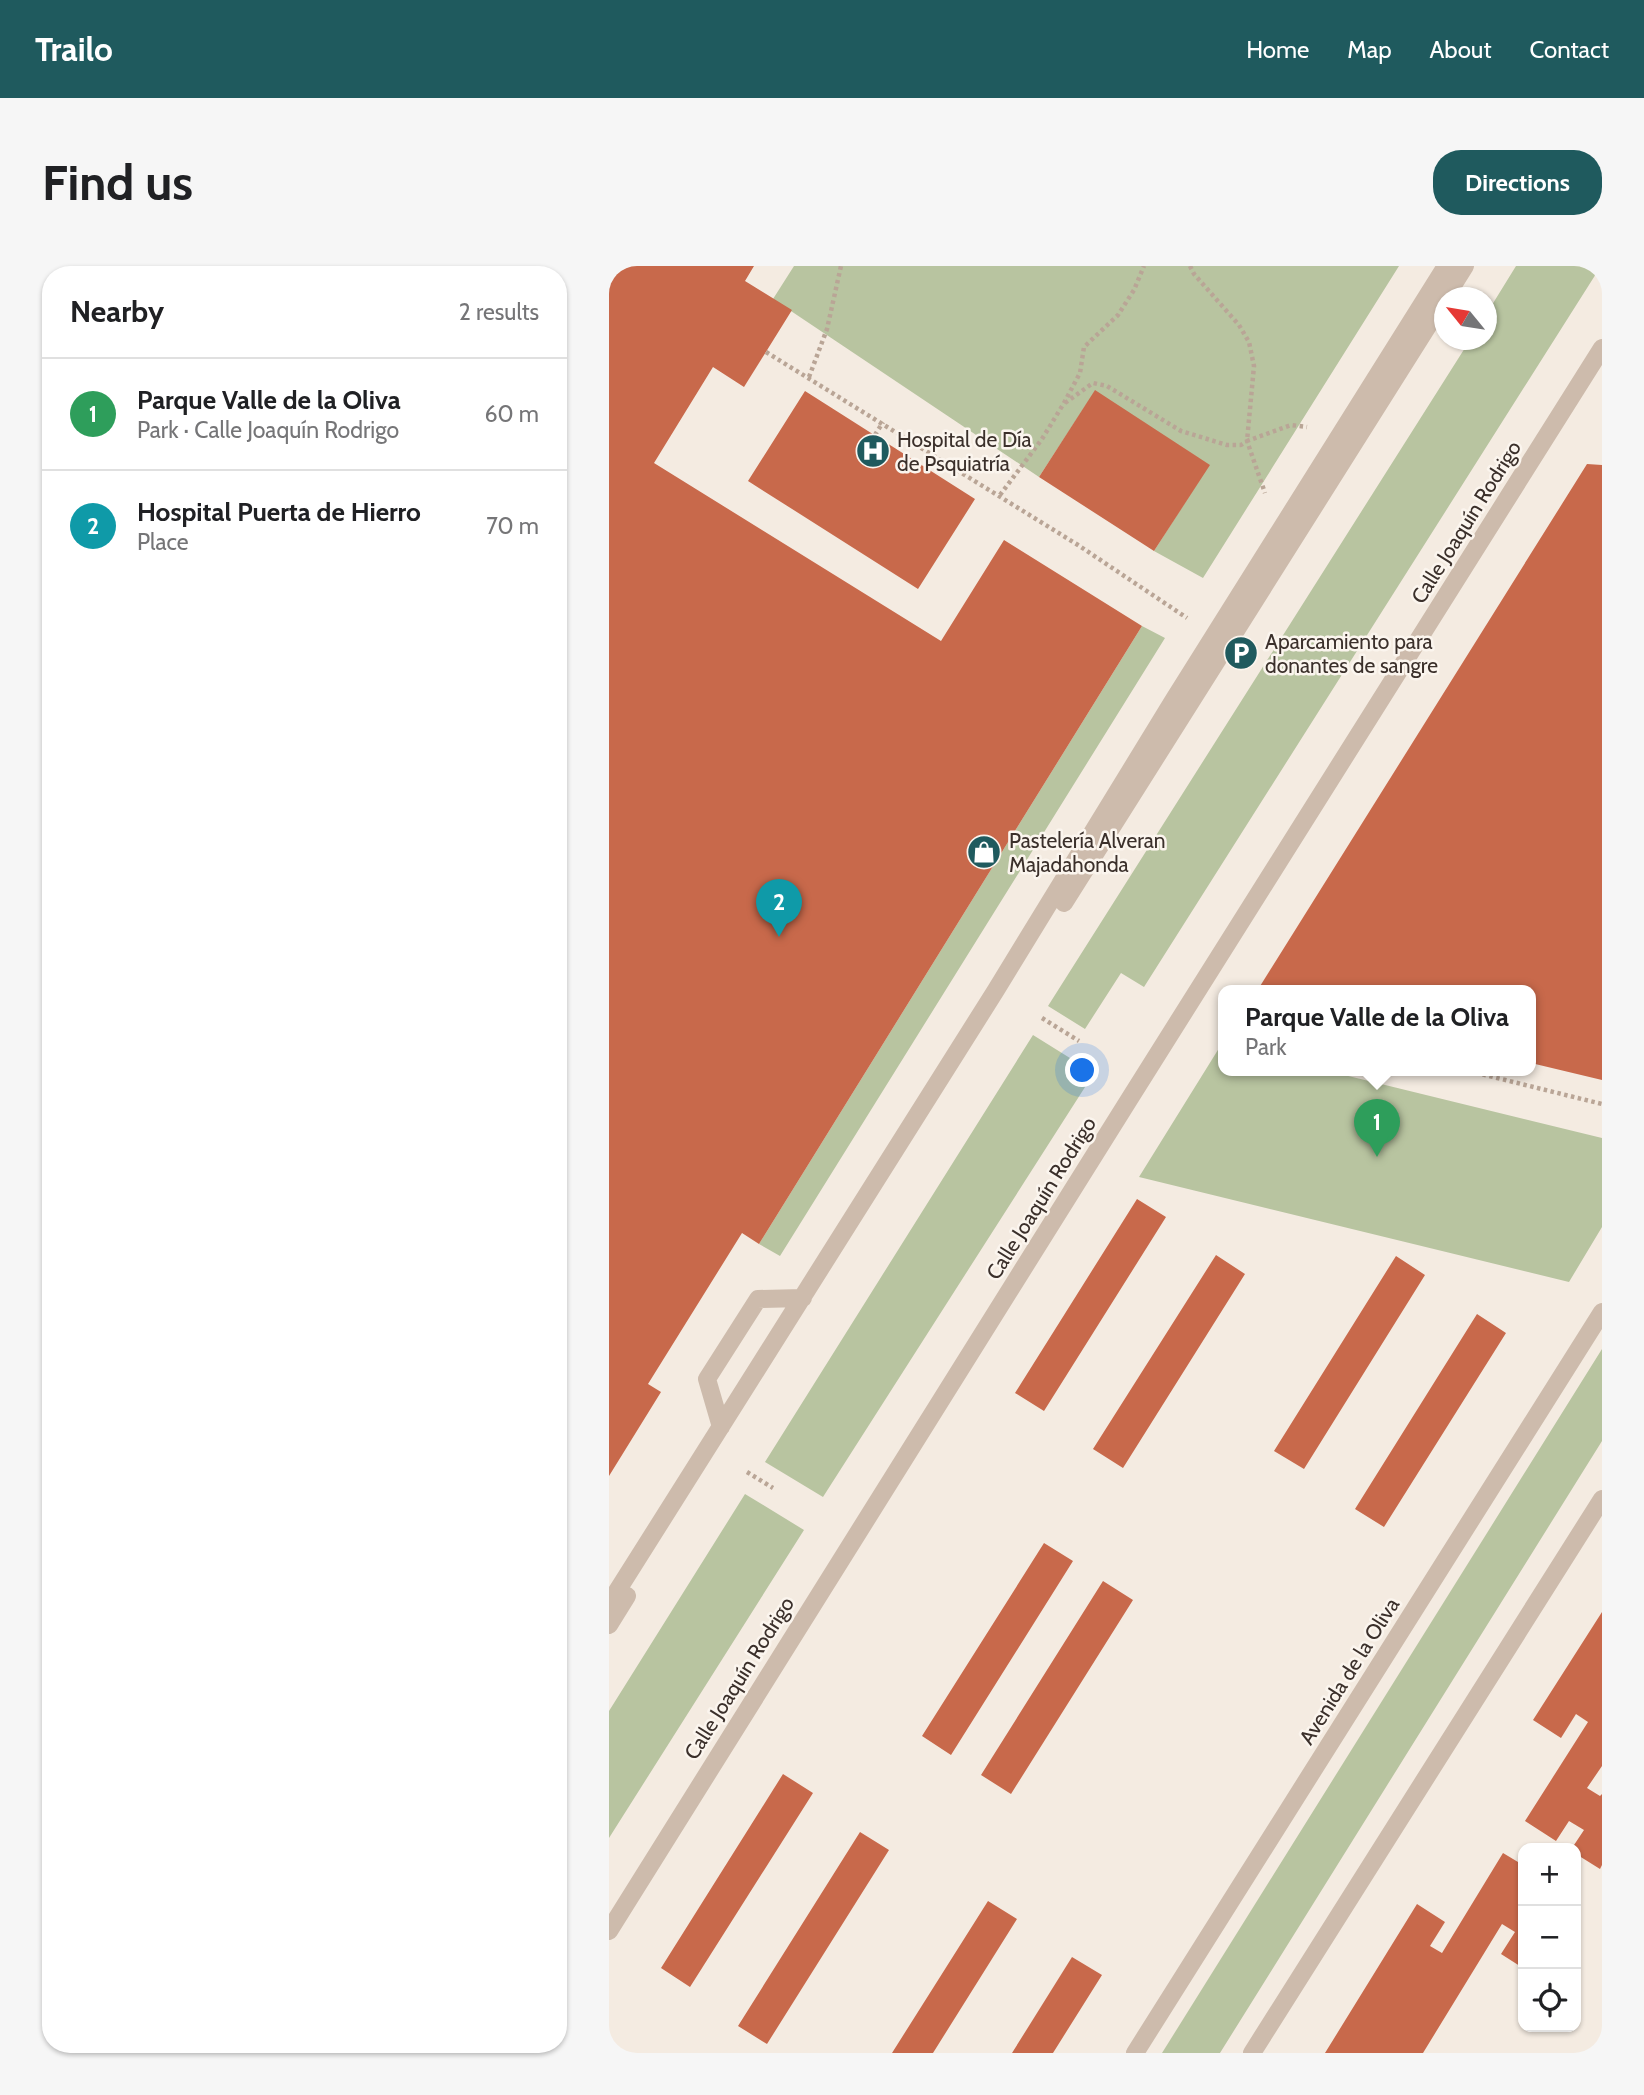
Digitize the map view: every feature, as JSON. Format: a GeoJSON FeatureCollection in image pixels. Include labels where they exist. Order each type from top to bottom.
{"type":"FeatureCollection","features":[{"type":"Feature","properties":{"kind":"street"},"geometry":{"type":"LineString","coordinates":[[609,1604],[803,1298],[1446,266]]}},
{"type":"Feature","properties":{"kind":"street"},"geometry":{"type":"LineString","coordinates":[[1452,287],[1465,266]]}},
{"type":"Feature","properties":{"kind":"street"},"geometry":{"type":"LineString","coordinates":[[609,1625],[1434,315]]}},
{"type":"Feature","properties":{"kind":"street","name":"Calle Joaquín Rodrigo"},"geometry":{"type":"LineString","coordinates":[[609,1931],[853,1537],[1602,348]]}},
{"type":"Feature","properties":{"kind":"street"},"geometry":{"type":"LineString","coordinates":[[721,1427],[707,1380],[758,1299],[803,1298]]}},
{"type":"Feature","properties":{"kind":"street","name":"Avenida de la Oliva"},"geometry":{"type":"LineString","coordinates":[[1135,2053],[1602,1312]]}},
{"type":"Feature","properties":{"kind":"street"},"geometry":{"type":"LineString","coordinates":[[1252,2053],[1602,1499]]}},
{"type":"Feature","properties":{"kind":"path"},"geometry":{"type":"LineString","coordinates":[[809,377],[827,329],[841,266]]}},
{"type":"Feature","properties":{"kind":"path"},"geometry":{"type":"LineString","coordinates":[[1000,495],[1042,439],[1064,403],[1080,373],[1084,346],[1118,315],[1145,266]]}},
{"type":"Feature","properties":{"kind":"path"},"geometry":{"type":"LineString","coordinates":[[1190,266],[1194,274],[1239,324],[1249,342],[1254,366],[1247,441],[1265,493]]}},
{"type":"Feature","properties":{"kind":"path"},"geometry":{"type":"LineString","coordinates":[[766,352],[1000,495],[1187,618]]}},
{"type":"Feature","properties":{"kind":"path"},"geometry":{"type":"LineString","coordinates":[[1064,403],[1093,383],[1107,386],[1181,431],[1227,445],[1241,445],[1291,425],[1307,428]]}},
{"type":"Feature","properties":{"kind":"path"},"geometry":{"type":"LineString","coordinates":[[875,435],[883,422]]}},
{"type":"Feature","properties":{"kind":"path"},"geometry":{"type":"LineString","coordinates":[[1042,1018],[1079,1041]]}},
{"type":"Feature","properties":{"kind":"path"},"geometry":{"type":"LineString","coordinates":[[1489,1076],[1602,1104]]}},
{"type":"Feature","properties":{"kind":"path"},"geometry":{"type":"LineString","coordinates":[[747,1472],[773,1488]]}},
{"type":"Feature","properties":{"kind":"green space"},"geometry":{"type":"Polygon","coordinates":[[[794,266],[1399,266],[1203,578],[1154,551],[1209,465],[1095,391],[1039,477],[773,299],[794,266]]]}},
{"type":"Feature","properties":{"kind":"green space"},"geometry":{"type":"Polygon","coordinates":[[[1516,266],[1601,266],[1144,987],[1121,973],[1085,1029],[1048,1006],[1464,350],[1497,350],[1497,297],[1516,266]]]}},
{"type":"Feature","properties":{"kind":"green space"},"geometry":{"type":"Polygon","coordinates":[[[1142,626],[1165,638],[780,1256],[759,1244],[1142,626]]]}},
{"type":"Feature","properties":{"kind":"green space"},"geometry":{"type":"Polygon","coordinates":[[[1033,1035],[1094,1073],[823,1497],[765,1462],[1033,1035]]]}},
{"type":"Feature","properties":{"kind":"green space"},"geometry":{"type":"Polygon","coordinates":[[[1218,1050],[1218,1076],[1348,1076],[1602,1138],[1602,1227],[1569,1282],[1139,1177],[1218,1050]]]}},
{"type":"Feature","properties":{"kind":"green space"},"geometry":{"type":"Polygon","coordinates":[[[1602,1349],[1602,1441],[1220,2053],[1162,2053],[1602,1349]]]}},
{"type":"Feature","properties":{"kind":"green space"},"geometry":{"type":"Polygon","coordinates":[[[745,1494],[804,1530],[609,1838],[609,1711],[745,1494]]]}},
{"type":"Feature","properties":{"kind":"building"},"geometry":{"type":"Polygon","coordinates":[[[609,266],[754,266],[745,281],[792,310],[744,387],[713,367],[654,463],[941,641],[1004,540],[1142,626],[759,1244],[742,1233],[648,1384],[661,1392],[609,1476],[609,266]]]}},
{"type":"Feature","properties":{"kind":"building"},"geometry":{"type":"Polygon","coordinates":[[[1095,390],[1210,465],[1154,551],[1039,477],[1095,390]]]}},
{"type":"Feature","properties":{"kind":"building"},"geometry":{"type":"Polygon","coordinates":[[[805,391],[975,499],[918,589],[748,481],[805,391]]]}},
{"type":"Feature","properties":{"kind":"building"},"geometry":{"type":"Polygon","coordinates":[[[1587,464],[1602,465],[1602,1080],[1536,1064],[1536,985],[1261,985],[1587,464]]]}},
{"type":"Feature","properties":{"kind":"building"},"geometry":{"type":"Polygon","coordinates":[[[1137,1199],[1166,1217],[1044,1411],[1015,1393],[1137,1199]]]}},
{"type":"Feature","properties":{"kind":"building"},"geometry":{"type":"Polygon","coordinates":[[[1216,1255],[1245,1274],[1123,1468],[1093,1449],[1216,1255]]]}},
{"type":"Feature","properties":{"kind":"building"},"geometry":{"type":"Polygon","coordinates":[[[1396,1256],[1425,1275],[1304,1469],[1274,1451],[1396,1256]]]}},
{"type":"Feature","properties":{"kind":"building"},"geometry":{"type":"Polygon","coordinates":[[[1477,1314],[1506,1333],[1384,1527],[1355,1509],[1477,1314]]]}},
{"type":"Feature","properties":{"kind":"building"},"geometry":{"type":"Polygon","coordinates":[[[1044,1543],[1073,1561],[951,1755],[922,1736],[1044,1543]]]}},
{"type":"Feature","properties":{"kind":"building"},"geometry":{"type":"Polygon","coordinates":[[[1103,1581],[1133,1600],[1011,1794],[981,1775],[1103,1581]]]}},
{"type":"Feature","properties":{"kind":"building"},"geometry":{"type":"Polygon","coordinates":[[[1602,1612],[1602,1766],[1587,1788],[1600,1796],[1602,1794],[1600,1869],[1581,1857],[1581,1843],[1575,1843],[1584,1830],[1569,1821],[1556,1841],[1525,1821],[1588,1722],[1576,1714],[1561,1738],[1533,1720],[1602,1612]]]}},
{"type":"Feature","properties":{"kind":"building"},"geometry":{"type":"Polygon","coordinates":[[[783,1774],[813,1793],[690,1987],[661,1968],[783,1774]]]}},
{"type":"Feature","properties":{"kind":"building"},"geometry":{"type":"Polygon","coordinates":[[[860,1832],[889,1850],[767,2044],[738,2026],[860,1832]]]}},
{"type":"Feature","properties":{"kind":"building"},"geometry":{"type":"Polygon","coordinates":[[[1503,1853],[1518,1862],[1518,1965],[1501,1954],[1515,1932],[1502,1924],[1423,2053],[1325,2053],[1417,1904],[1445,1922],[1430,1946],[1442,1953],[1503,1853]]]}},
{"type":"Feature","properties":{"kind":"building"},"geometry":{"type":"Polygon","coordinates":[[[988,1901],[1017,1919],[933,2053],[892,2053],[988,1901]]]}},
{"type":"Feature","properties":{"kind":"building"},"geometry":{"type":"Polygon","coordinates":[[[1072,1957],[1102,1975],[1053,2053],[1012,2053],[1072,1957]]]}},
{"type":"Feature","properties":{"kind":"place","name":"Hospital de Día de Psquiatría"},"geometry":{"type":"Point","coordinates":[873,451]}},
{"type":"Feature","properties":{"kind":"place","name":"Aparcamiento para donantes de sangre"},"geometry":{"type":"Point","coordinates":[1241,653]}},
{"type":"Feature","properties":{"kind":"place","name":"Pastelería Alveran Majadahonda"},"geometry":{"type":"Point","coordinates":[984,852]}},
{"type":"Feature","properties":{"kind":"place","name":"Hospital Puerta de Hierro"},"geometry":{"type":"Point","coordinates":[779,937]}},
{"type":"Feature","properties":{"kind":"place","name":"Parque Valle de la Oliva"},"geometry":{"type":"Point","coordinates":[1377,1157]}}]}
